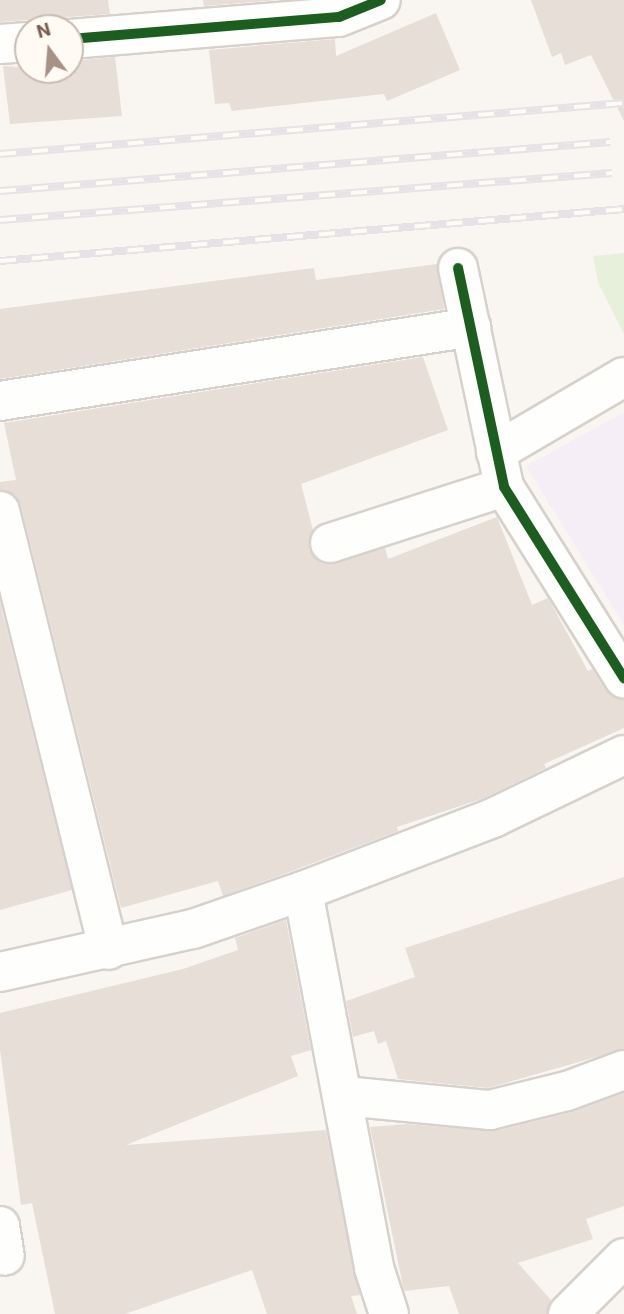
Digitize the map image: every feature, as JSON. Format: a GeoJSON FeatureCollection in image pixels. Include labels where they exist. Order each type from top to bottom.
{"type":"FeatureCollection","features":[{"type":"Feature","properties":{"kind":"street"},"geometry":{"type":"LineString","coordinates":[[84,36],[333,9],[381,0]]}},
{"type":"Feature","properties":{"kind":"street"},"geometry":{"type":"LineString","coordinates":[[458,268],[500,469],[624,678]]}},
{"type":"Feature","properties":{"kind":"street"},"geometry":{"type":"LineString","coordinates":[[0,401],[471,327]]}},
{"type":"Feature","properties":{"kind":"street"},"geometry":{"type":"LineString","coordinates":[[330,543],[500,469],[624,377]]}},
{"type":"Feature","properties":{"kind":"street"},"geometry":{"type":"LineString","coordinates":[[0,511],[109,950]]}},
{"type":"Feature","properties":{"kind":"street"},"geometry":{"type":"LineString","coordinates":[[0,972],[109,950],[193,929],[303,891],[493,818],[624,755]]}},
{"type":"Feature","properties":{"kind":"street"},"geometry":{"type":"LineString","coordinates":[[303,891],[344,1096],[374,1268],[389,1314]]}},
{"type":"Feature","properties":{"kind":"street"},"geometry":{"type":"LineString","coordinates":[[344,1096],[490,1110],[567,1091],[624,1070]]}},
{"type":"Feature","properties":{"kind":"street"},"geometry":{"type":"LineString","coordinates":[[568,1314],[624,1258]]}},
{"type":"Feature","properties":{"kind":"shaded area"},"geometry":{"type":"Polygon","coordinates":[[[624,412],[624,625],[526,466],[624,412]]]}},
{"type":"Feature","properties":{"kind":"green space"},"geometry":{"type":"Polygon","coordinates":[[[624,253],[624,334],[598,282],[593,256],[624,253]]]}},
{"type":"Feature","properties":{"kind":"building"},"geometry":{"type":"Polygon","coordinates":[[[0,0],[108,0],[110,14],[14,14],[14,21],[0,22],[0,0]]]}},
{"type":"Feature","properties":{"kind":"building"},"geometry":{"type":"Polygon","coordinates":[[[203,0],[278,0],[204,6],[203,0]]]}},
{"type":"Feature","properties":{"kind":"building"},"geometry":{"type":"Polygon","coordinates":[[[531,0],[624,0],[624,121],[591,55],[565,65],[561,53],[552,57],[531,0]]]}},
{"type":"Feature","properties":{"kind":"building"},"geometry":{"type":"Polygon","coordinates":[[[436,13],[460,70],[387,101],[384,94],[232,111],[229,103],[215,104],[209,50],[335,39],[336,56],[436,13]]]}},
{"type":"Feature","properties":{"kind":"building"},"geometry":{"type":"Polygon","coordinates":[[[115,57],[122,116],[10,124],[3,66],[14,67],[14,84],[84,84],[84,60],[115,57]]]}},
{"type":"Feature","properties":{"kind":"building"},"geometry":{"type":"Polygon","coordinates":[[[437,264],[444,309],[0,379],[0,309],[314,268],[316,280],[437,264]]]}},
{"type":"Feature","properties":{"kind":"building"},"geometry":{"type":"Polygon","coordinates":[[[423,357],[448,430],[301,484],[313,530],[309,550],[322,564],[385,548],[388,559],[497,517],[532,605],[548,598],[588,671],[592,669],[606,690],[624,700],[624,728],[544,764],[546,768],[484,798],[397,827],[398,831],[223,896],[218,881],[121,908],[21,506],[15,495],[0,490],[0,482],[16,480],[4,423],[423,357]]]}},
{"type":"Feature","properties":{"kind":"building"},"geometry":{"type":"Polygon","coordinates":[[[0,602],[72,890],[0,910],[0,602]]]}},
{"type":"Feature","properties":{"kind":"building"},"geometry":{"type":"Polygon","coordinates":[[[624,877],[624,1049],[488,1088],[398,1079],[386,1041],[378,1044],[374,1031],[353,1037],[346,1001],[415,977],[405,948],[624,877]]]}},
{"type":"Feature","properties":{"kind":"building"},"geometry":{"type":"Polygon","coordinates":[[[286,920],[311,1050],[291,1056],[298,1076],[126,1145],[326,1130],[360,1295],[351,1296],[357,1314],[267,1314],[252,1270],[125,1314],[55,1314],[32,1203],[21,1205],[0,1050],[0,1013],[183,969],[238,950],[235,938],[286,920]]]}},
{"type":"Feature","properties":{"kind":"building"},"geometry":{"type":"Polygon","coordinates":[[[624,1093],[624,1206],[586,1219],[593,1239],[518,1263],[551,1300],[547,1314],[459,1314],[449,1286],[404,1291],[370,1127],[407,1124],[495,1131],[572,1112],[624,1093]]]}},
{"type":"Feature","properties":{"kind":"railway"},"geometry":{"type":"LineString","coordinates":[[0,154],[624,103]]}},
{"type":"Feature","properties":{"kind":"railway"},"geometry":{"type":"LineString","coordinates":[[0,191],[610,142]]}},
{"type":"Feature","properties":{"kind":"railway"},"geometry":{"type":"LineString","coordinates":[[0,220],[612,173]]}},
{"type":"Feature","properties":{"kind":"railway"},"geometry":{"type":"LineString","coordinates":[[0,261],[624,209]]}},
{"type":"Feature","properties":{"kind":"cycle path"},"geometry":{"type":"LineString","coordinates":[[84,38],[339,17],[381,0]]}},
{"type":"Feature","properties":{"kind":"cycle path"},"geometry":{"type":"LineString","coordinates":[[458,268],[504,487],[624,678]]}}]}
